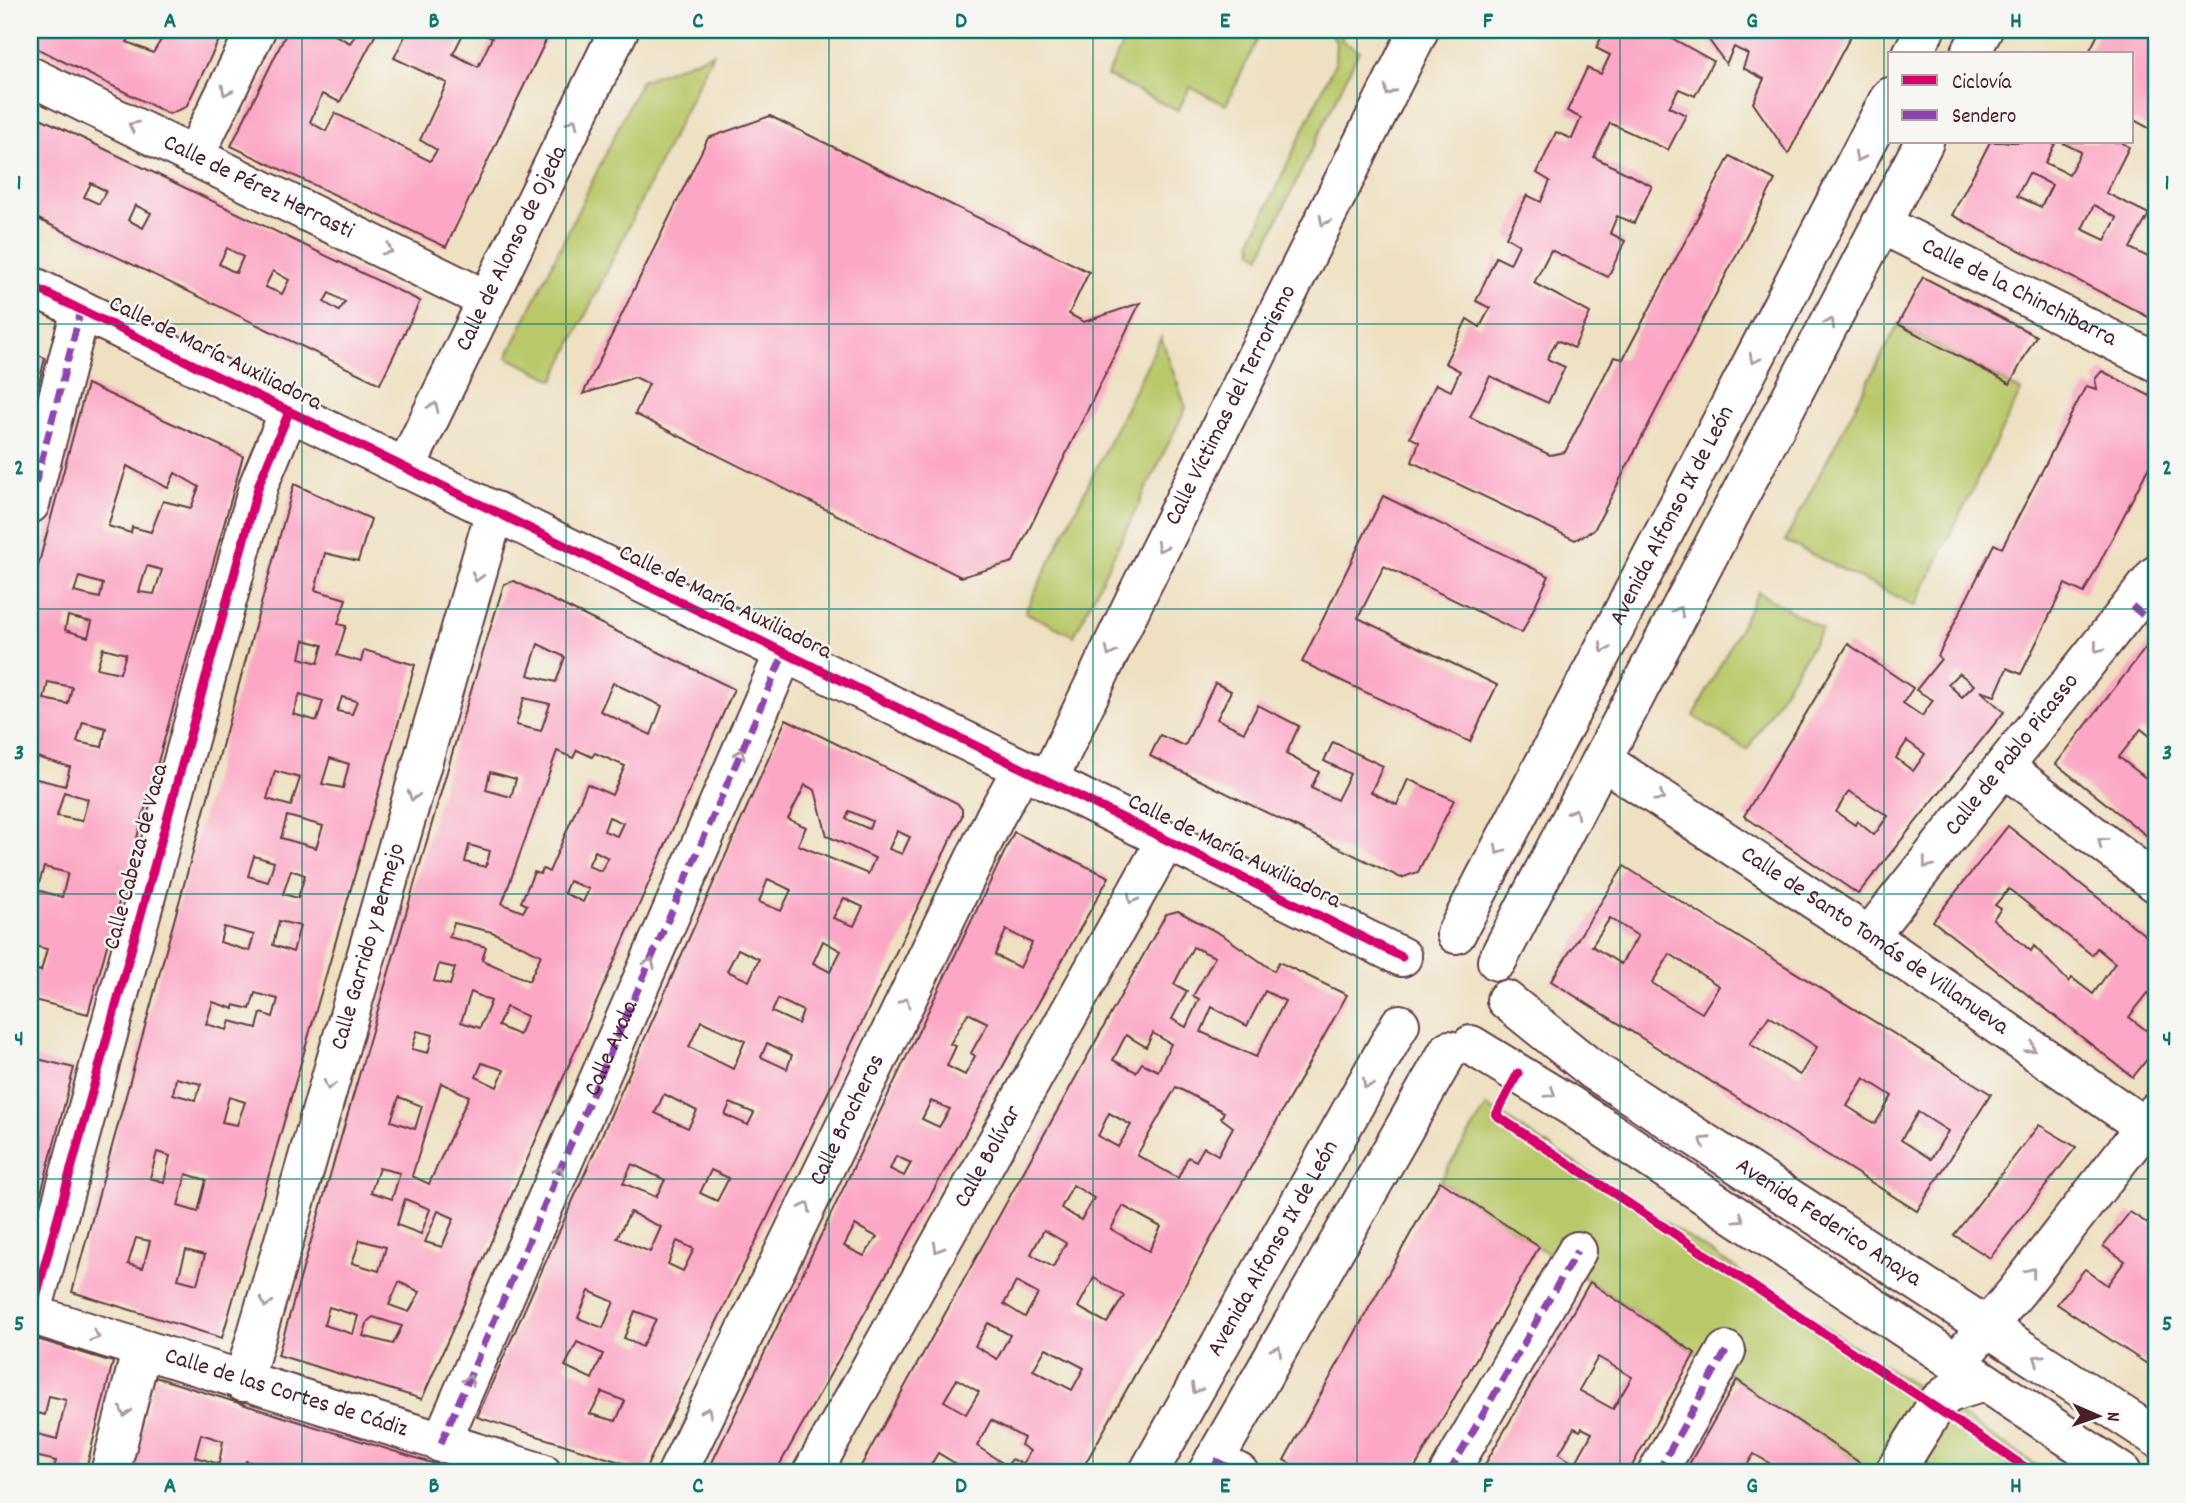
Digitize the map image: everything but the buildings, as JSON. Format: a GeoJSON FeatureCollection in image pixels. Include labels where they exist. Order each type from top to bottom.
{"type":"FeatureCollection","features":[{"type":"Feature","properties":{"kind":"street"},"geometry":{"type":"LineString","coordinates":[[194,157],[256,30]]}},
{"type":"Feature","properties":{"kind":"street","name":"Calle de Alonso de Ojeda"},"geometry":{"type":"LineString","coordinates":[[405,468],[619,30]]}},
{"type":"Feature","properties":{"kind":"street","name":"Calle Víctimas del Terrorismo"},"geometry":{"type":"LineString","coordinates":[[1035,775],[1139,591],[1419,30]]}},
{"type":"Feature","properties":{"kind":"street"},"geometry":{"type":"LineString","coordinates":[[1913,52],[1925,30]]}},
{"type":"Feature","properties":{"kind":"street"},"geometry":{"type":"LineString","coordinates":[[1971,52],[1983,30]]}},
{"type":"Feature","properties":{"kind":"street","name":"Calle de Pérez Herrasti"},"geometry":{"type":"LineString","coordinates":[[30,76],[487,300]]}},
{"type":"Feature","properties":{"kind":"street","name":"Avenida Alfonso IX de León"},"geometry":{"type":"LineString","coordinates":[[1456,934],[1888,101]]}},
{"type":"Feature","properties":{"kind":"street","name":"Avenida Alfonso IX de León"},"geometry":{"type":"LineString","coordinates":[[1497,961],[1923,144]]}},
{"type":"Feature","properties":{"kind":"street","name":"Calle de la Chinchibarra"},"geometry":{"type":"LineString","coordinates":[[1881,224],[2156,362]]}},
{"type":"Feature","properties":{"kind":"street","name":"Calle de María Auxiliadora"},"geometry":{"type":"LineString","coordinates":[[30,285],[1402,957]]}},
{"type":"Feature","properties":{"kind":"street"},"geometry":{"type":"LineString","coordinates":[[30,504],[81,310]]}},
{"type":"Feature","properties":{"kind":"street","name":"Calle Cabeza de Vaca"},"geometry":{"type":"LineString","coordinates":[[30,1315],[259,484],[289,412]]}},
{"type":"Feature","properties":{"kind":"street","name":"Calle Garrido y Bermejo"},"geometry":{"type":"LineString","coordinates":[[243,1382],[495,511]]}},
{"type":"Feature","properties":{"kind":"street","name":"Calle de Pablo Picasso"},"geometry":{"type":"LineString","coordinates":[[1869,936],[2004,767],[2144,616],[2156,575]]}},
{"type":"Feature","properties":{"kind":"street","name":"Calle Ayala"},"geometry":{"type":"LineString","coordinates":[[441,1443],[784,653]]}},
{"type":"Feature","properties":{"kind":"street","name":"Calle de Santo Tomás de Villanueva"},"geometry":{"type":"LineString","coordinates":[[1602,760],[2150,1119]]}},
{"type":"Feature","properties":{"kind":"street"},"geometry":{"type":"LineString","coordinates":[[2004,767],[2156,883]]}},
{"type":"Feature","properties":{"kind":"street","name":"Calle Brocheros"},"geometry":{"type":"LineString","coordinates":[[677,1473],[992,824],[1035,775]]}},
{"type":"Feature","properties":{"kind":"street","name":"Calle Bolívar"},"geometry":{"type":"LineString","coordinates":[[812,1473],[1166,840]]}},
{"type":"Feature","properties":{"kind":"street"},"geometry":{"type":"LineString","coordinates":[[1456,934],[1480,943],[1497,961],[1505,979],[1506,1000],[1494,1027],[1460,1047],[1430,1046],[1413,1038],[1400,1024],[1391,990],[1394,972],[1402,957],[1417,943],[1436,935],[1456,934]]}},
{"type":"Feature","properties":{"kind":"street","name":"Avenida Federico Anaya"},"geometry":{"type":"LineString","coordinates":[[1506,1000],[1593,1070],[2156,1437]]}},
{"type":"Feature","properties":{"kind":"street","name":"Avenida Alfonso IX de León"},"geometry":{"type":"LineString","coordinates":[[1148,1473],[1400,1024]]}},
{"type":"Feature","properties":{"kind":"street","name":"Avenida Alfonso IX de León"},"geometry":{"type":"LineString","coordinates":[[1220,1469],[1460,1047]]}},
{"type":"Feature","properties":{"kind":"street","name":"Avenida Federico Anaya"},"geometry":{"type":"LineString","coordinates":[[1460,1047],[1571,1106],[2122,1473]]}},
{"type":"Feature","properties":{"kind":"street"},"geometry":{"type":"LineString","coordinates":[[1894,1473],[1939,1401],[1970,1372],[1987,1325],[2150,1119]]}},
{"type":"Feature","properties":{"kind":"street"},"geometry":{"type":"LineString","coordinates":[[1449,1473],[1577,1251]]}},
{"type":"Feature","properties":{"kind":"street","name":"Calle de las Cortes de Cádiz"},"geometry":{"type":"LineString","coordinates":[[30,1315],[441,1443],[503,1468],[542,1473]]}},
{"type":"Feature","properties":{"kind":"street"},"geometry":{"type":"LineString","coordinates":[[110,1473],[141,1351]]}},
{"type":"Feature","properties":{"kind":"street"},"geometry":{"type":"LineString","coordinates":[[1657,1473],[1726,1351]]}},
{"type":"Feature","properties":{"kind":"green space"},"geometry":{"type":"Polygon","coordinates":[[[1129,30],[1262,30],[1226,105],[1190,87],[1178,111],[1107,76],[1129,30]]]}},
{"type":"Feature","properties":{"kind":"green space"},"geometry":{"type":"Polygon","coordinates":[[[1329,30],[1342,30],[1342,41],[1359,51],[1260,257],[1253,251],[1252,239],[1335,63],[1336,41],[1329,30]]]}},
{"type":"Feature","properties":{"kind":"green space"},"geometry":{"type":"Polygon","coordinates":[[[713,53],[554,380],[507,357],[641,81],[713,53]]]}},
{"type":"Feature","properties":{"kind":"green space"},"geometry":{"type":"Polygon","coordinates":[[[1898,324],[2021,391],[1915,606],[1785,541],[1898,324]]]}},
{"type":"Feature","properties":{"kind":"green space"},"geometry":{"type":"Polygon","coordinates":[[[1161,337],[1186,408],[1074,636],[1025,612],[1161,337]]]}},
{"type":"Feature","properties":{"kind":"green space"},"geometry":{"type":"Polygon","coordinates":[[[1758,592],[1822,629],[1747,750],[1694,716],[1758,592]]]}},
{"type":"Feature","properties":{"kind":"green space"},"geometry":{"type":"Polygon","coordinates":[[[1487,1106],[2048,1473],[1875,1473],[1440,1181],[1487,1106]]]}},
{"type":"Feature","properties":{"kind":"marked path"},"geometry":{"type":"LineString","coordinates":[[30,504],[81,310]]}},
{"type":"Feature","properties":{"kind":"marked path"},"geometry":{"type":"LineString","coordinates":[[2132,606],[2156,626]]}},
{"type":"Feature","properties":{"kind":"marked path"},"geometry":{"type":"LineString","coordinates":[[441,1443],[784,653]]}},
{"type":"Feature","properties":{"kind":"marked path"},"geometry":{"type":"LineString","coordinates":[[1449,1473],[1577,1251]]}},
{"type":"Feature","properties":{"kind":"marked path"},"geometry":{"type":"LineString","coordinates":[[1657,1473],[1726,1351]]}},
{"type":"Feature","properties":{"kind":"marked path"},"geometry":{"type":"LineString","coordinates":[[1214,1460],[1239,1473]]}},
{"type":"Feature","properties":{"kind":"cycle path"},"geometry":{"type":"LineString","coordinates":[[30,285],[1048,781],[1402,957]]}},
{"type":"Feature","properties":{"kind":"cycle path"},"geometry":{"type":"LineString","coordinates":[[31,1315],[259,484],[289,412]]}},
{"type":"Feature","properties":{"kind":"cycle path"},"geometry":{"type":"LineString","coordinates":[[1518,1073],[1496,1115],[2034,1473]]}}]}
